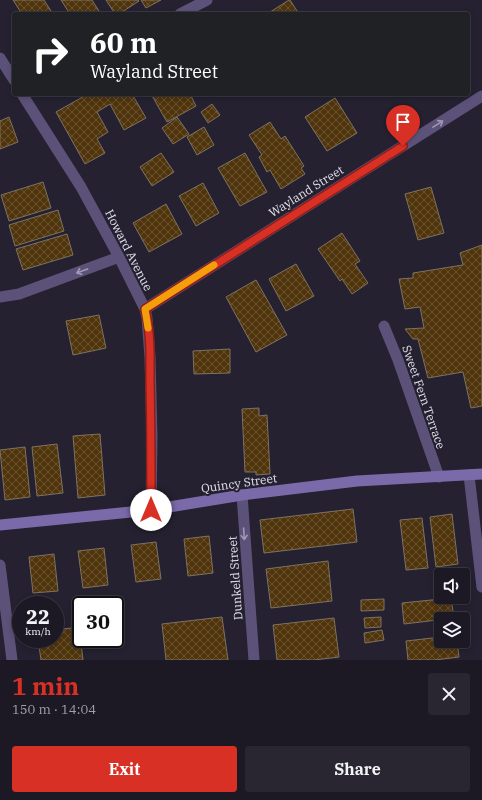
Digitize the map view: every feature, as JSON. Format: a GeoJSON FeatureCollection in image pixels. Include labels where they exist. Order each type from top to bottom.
{"type":"FeatureCollection","features":[{"type":"Feature","properties":{"kind":"main road","name":"Quincy Street"},"geometry":{"type":"LineString","coordinates":[[0,525],[151,510],[242,495],[357,481],[482,474]]}},
{"type":"Feature","properties":{"kind":"street"},"geometry":{"type":"LineString","coordinates":[[183,12],[200,1]]}},
{"type":"Feature","properties":{"kind":"street"},"geometry":{"type":"LineString","coordinates":[[0,58],[12,77]]}},
{"type":"Feature","properties":{"kind":"street","name":"Howard Avenue"},"geometry":{"type":"LineString","coordinates":[[24,96],[81,187],[145,309],[150,357],[152,437],[151,510]]}},
{"type":"Feature","properties":{"kind":"street","name":"Wayland Street"},"geometry":{"type":"LineString","coordinates":[[145,309],[482,96]]}},
{"type":"Feature","properties":{"kind":"street"},"geometry":{"type":"LineString","coordinates":[[0,297],[19,294],[119,257]]}},
{"type":"Feature","properties":{"kind":"street","name":"Sweet Fern Terrace"},"geometry":{"type":"LineString","coordinates":[[384,326],[398,360],[439,477]]}},
{"type":"Feature","properties":{"kind":"street"},"geometry":{"type":"LineString","coordinates":[[469,475],[482,587]]}},
{"type":"Feature","properties":{"kind":"street","name":"Dunkeld Street"},"geometry":{"type":"LineString","coordinates":[[242,495],[254,660]]}},
{"type":"Feature","properties":{"kind":"street"},"geometry":{"type":"LineString","coordinates":[[0,565],[12,660]]}},
{"type":"Feature","properties":{"kind":"building"},"geometry":{"type":"Polygon","coordinates":[[[13,0],[44,0],[52,12],[21,12],[13,0]]]}},
{"type":"Feature","properties":{"kind":"building"},"geometry":{"type":"Polygon","coordinates":[[[61,0],[92,0],[100,12],[69,12],[61,0]]]}},
{"type":"Feature","properties":{"kind":"building"},"geometry":{"type":"Polygon","coordinates":[[[106,0],[139,1],[122,12],[114,12],[106,0]]]}},
{"type":"Feature","properties":{"kind":"building"},"geometry":{"type":"Polygon","coordinates":[[[141,0],[161,0],[146,8],[141,0]]]}},
{"type":"Feature","properties":{"kind":"building"},"geometry":{"type":"Polygon","coordinates":[[[289,0],[298,12],[270,12],[289,0]]]}},
{"type":"Feature","properties":{"kind":"building"},"geometry":{"type":"Polygon","coordinates":[[[84,96],[133,96],[146,118],[124,130],[110,104],[97,112],[108,132],[97,139],[105,153],[85,164],[56,112],[84,96]]]}},
{"type":"Feature","properties":{"kind":"building"},"geometry":{"type":"Polygon","coordinates":[[[152,96],[191,96],[196,106],[167,122],[152,96]]]}},
{"type":"Feature","properties":{"kind":"building"},"geometry":{"type":"Polygon","coordinates":[[[335,98],[357,133],[327,151],[305,117],[335,98]]]}},
{"type":"Feature","properties":{"kind":"building"},"geometry":{"type":"Polygon","coordinates":[[[212,104],[220,115],[208,123],[201,112],[212,104]]]}},
{"type":"Feature","properties":{"kind":"building"},"geometry":{"type":"Polygon","coordinates":[[[9,117],[18,142],[0,149],[0,121],[9,117]]]}},
{"type":"Feature","properties":{"kind":"building"},"geometry":{"type":"Polygon","coordinates":[[[177,117],[189,134],[173,144],[162,128],[177,117]]]}},
{"type":"Feature","properties":{"kind":"building"},"geometry":{"type":"Polygon","coordinates":[[[270,122],[281,139],[285,136],[304,166],[301,168],[305,174],[281,189],[270,170],[267,172],[259,157],[262,155],[249,135],[270,122]]]}},
{"type":"Feature","properties":{"kind":"building"},"geometry":{"type":"Polygon","coordinates":[[[204,127],[214,145],[197,155],[187,137],[204,127]]]}},
{"type":"Feature","properties":{"kind":"building"},"geometry":{"type":"Polygon","coordinates":[[[161,153],[174,172],[152,186],[140,167],[161,153]]]}},
{"type":"Feature","properties":{"kind":"building"},"geometry":{"type":"Polygon","coordinates":[[[245,153],[267,192],[240,206],[218,168],[245,153]]]}},
{"type":"Feature","properties":{"kind":"building"},"geometry":{"type":"Polygon","coordinates":[[[43,182],[51,208],[9,221],[1,195],[43,182]]]}},
{"type":"Feature","properties":{"kind":"building"},"geometry":{"type":"Polygon","coordinates":[[[203,183],[219,213],[196,226],[179,196],[203,183]]]}},
{"type":"Feature","properties":{"kind":"building"},"geometry":{"type":"Polygon","coordinates":[[[431,187],[444,233],[418,240],[405,194],[431,187]]]}},
{"type":"Feature","properties":{"kind":"building"},"geometry":{"type":"Polygon","coordinates":[[[166,204],[182,234],[149,252],[133,223],[166,204]]]}},
{"type":"Feature","properties":{"kind":"building"},"geometry":{"type":"Polygon","coordinates":[[[58,210],[64,231],[15,246],[9,225],[58,210]]]}},
{"type":"Feature","properties":{"kind":"building"},"geometry":{"type":"Polygon","coordinates":[[[342,233],[360,261],[355,264],[368,283],[352,294],[342,279],[340,281],[318,249],[342,233]]]}},
{"type":"Feature","properties":{"kind":"building"},"geometry":{"type":"Polygon","coordinates":[[[67,234],[73,255],[23,270],[16,249],[67,234]]]}},
{"type":"Feature","properties":{"kind":"building"},"geometry":{"type":"Polygon","coordinates":[[[482,245],[482,406],[471,408],[463,372],[428,378],[418,339],[413,339],[405,329],[424,328],[420,307],[405,309],[399,279],[413,278],[413,273],[463,265],[460,253],[482,245]]]}},
{"type":"Feature","properties":{"kind":"building"},"geometry":{"type":"Polygon","coordinates":[[[296,264],[314,296],[286,311],[269,279],[296,264]]]}},
{"type":"Feature","properties":{"kind":"building"},"geometry":{"type":"Polygon","coordinates":[[[256,280],[287,335],[256,352],[226,297],[256,280]]]}},
{"type":"Feature","properties":{"kind":"building"},"geometry":{"type":"Polygon","coordinates":[[[99,315],[106,348],[73,355],[66,321],[99,315]]]}},
{"type":"Feature","properties":{"kind":"building"},"geometry":{"type":"Polygon","coordinates":[[[230,349],[230,373],[194,374],[193,351],[230,349]]]}},
{"type":"Feature","properties":{"kind":"building"},"geometry":{"type":"Polygon","coordinates":[[[259,408],[259,416],[267,415],[270,474],[256,475],[256,472],[245,472],[242,409],[259,408]]]}},
{"type":"Feature","properties":{"kind":"building"},"geometry":{"type":"Polygon","coordinates":[[[100,434],[105,495],[78,498],[73,436],[100,434]]]}},
{"type":"Feature","properties":{"kind":"building"},"geometry":{"type":"Polygon","coordinates":[[[57,444],[63,493],[37,496],[32,447],[57,444]]]}},
{"type":"Feature","properties":{"kind":"building"},"geometry":{"type":"Polygon","coordinates":[[[25,447],[30,497],[5,500],[0,450],[25,447]]]}},
{"type":"Feature","properties":{"kind":"building"},"geometry":{"type":"Polygon","coordinates":[[[353,509],[357,542],[264,553],[260,520],[353,509]]]}},
{"type":"Feature","properties":{"kind":"building"},"geometry":{"type":"Polygon","coordinates":[[[452,514],[458,564],[436,567],[430,517],[452,514]]]}},
{"type":"Feature","properties":{"kind":"building"},"geometry":{"type":"Polygon","coordinates":[[[422,518],[428,568],[406,570],[400,520],[422,518]]]}},
{"type":"Feature","properties":{"kind":"building"},"geometry":{"type":"Polygon","coordinates":[[[209,536],[213,573],[188,576],[184,539],[209,536]]]}},
{"type":"Feature","properties":{"kind":"building"},"geometry":{"type":"Polygon","coordinates":[[[156,542],[161,579],[136,582],[131,545],[156,542]]]}},
{"type":"Feature","properties":{"kind":"building"},"geometry":{"type":"Polygon","coordinates":[[[104,548],[108,585],[83,588],[78,551],[104,548]]]}},
{"type":"Feature","properties":{"kind":"building"},"geometry":{"type":"Polygon","coordinates":[[[54,554],[58,591],[33,593],[29,557],[54,554]]]}},
{"type":"Feature","properties":{"kind":"building"},"geometry":{"type":"Polygon","coordinates":[[[328,561],[332,601],[271,608],[266,569],[328,561]]]}},
{"type":"Feature","properties":{"kind":"building"},"geometry":{"type":"Polygon","coordinates":[[[384,599],[384,610],[361,611],[361,600],[384,599]]]}},
{"type":"Feature","properties":{"kind":"building"},"geometry":{"type":"Polygon","coordinates":[[[434,600],[434,604],[452,604],[453,612],[434,612],[434,620],[404,624],[402,603],[434,600]]]}},
{"type":"Feature","properties":{"kind":"building"},"geometry":{"type":"Polygon","coordinates":[[[222,617],[228,660],[166,660],[162,624],[222,617]]]}},
{"type":"Feature","properties":{"kind":"building"},"geometry":{"type":"Polygon","coordinates":[[[381,617],[381,627],[365,628],[364,618],[381,617]]]}},
{"type":"Feature","properties":{"kind":"building"},"geometry":{"type":"Polygon","coordinates":[[[334,618],[339,657],[314,660],[277,660],[273,625],[334,618]]]}},
{"type":"Feature","properties":{"kind":"building"},"geometry":{"type":"Polygon","coordinates":[[[72,628],[72,648],[82,648],[83,660],[41,660],[39,648],[64,648],[64,629],[72,628]]]}},
{"type":"Feature","properties":{"kind":"building"},"geometry":{"type":"Polygon","coordinates":[[[382,630],[384,640],[365,643],[364,633],[382,630]]]}},
{"type":"Feature","properties":{"kind":"building"},"geometry":{"type":"Polygon","coordinates":[[[434,638],[434,648],[458,648],[459,657],[435,660],[408,660],[406,641],[434,638]]]}},
{"type":"Feature","properties":{"kind":"slow traffic"},"geometry":{"type":"LineString","coordinates":[[148,328],[145,309],[214,265]]}},
{"type":"Feature","properties":{"kind":"route"},"geometry":{"type":"LineString","coordinates":[[151,510],[152,437],[150,357],[145,309],[403,146]]}}]}
